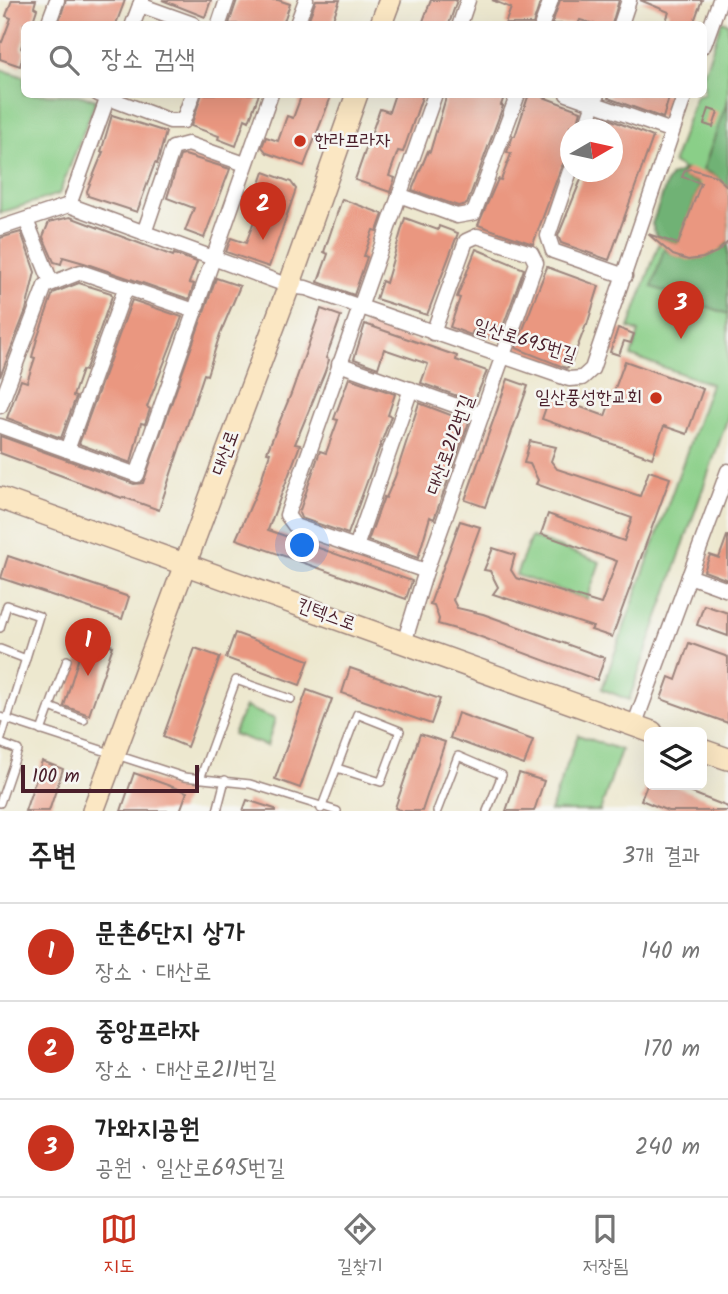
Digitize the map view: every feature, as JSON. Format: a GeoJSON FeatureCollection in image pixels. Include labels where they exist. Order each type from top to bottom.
{"type":"FeatureCollection","features":[{"type":"Feature","properties":{"kind":"main road"},"geometry":{"type":"LineString","coordinates":[[383,21],[390,0]]}},
{"type":"Feature","properties":{"kind":"main road","name":"대산로"},"geometry":{"type":"LineString","coordinates":[[93,811],[289,286],[355,98]]}},
{"type":"Feature","properties":{"kind":"main road","name":"킨텍스로"},"geometry":{"type":"LineString","coordinates":[[0,498],[643,729]]}},
{"type":"Feature","properties":{"kind":"main road"},"geometry":{"type":"LineString","coordinates":[[707,752],[728,759]]}},
{"type":"Feature","properties":{"kind":"street"},"geometry":{"type":"LineString","coordinates":[[49,21],[57,0]]}},
{"type":"Feature","properties":{"kind":"street"},"geometry":{"type":"LineString","coordinates":[[220,21],[227,0]]}},
{"type":"Feature","properties":{"kind":"street"},"geometry":{"type":"LineString","coordinates":[[298,21],[306,0]]}},
{"type":"Feature","properties":{"kind":"street"},"geometry":{"type":"LineString","coordinates":[[461,21],[468,0]]}},
{"type":"Feature","properties":{"kind":"street"},"geometry":{"type":"LineString","coordinates":[[543,21],[551,0]]}},
{"type":"Feature","properties":{"kind":"street"},"geometry":{"type":"LineString","coordinates":[[622,21],[629,0]]}},
{"type":"Feature","properties":{"kind":"street"},"geometry":{"type":"LineString","coordinates":[[707,37],[720,0]]}},
{"type":"Feature","properties":{"kind":"street"},"geometry":{"type":"LineString","coordinates":[[134,21],[141,3],[185,21]]}},
{"type":"Feature","properties":{"kind":"street"},"geometry":{"type":"LineString","coordinates":[[0,228],[69,205],[104,98]]}},
{"type":"Feature","properties":{"kind":"street"},"geometry":{"type":"LineString","coordinates":[[110,98],[170,121],[183,121],[192,98]]}},
{"type":"Feature","properties":{"kind":"street"},"geometry":{"type":"LineString","coordinates":[[0,426],[138,475],[270,98]]}},
{"type":"Feature","properties":{"kind":"street"},"geometry":{"type":"LineString","coordinates":[[426,571],[295,526],[287,515],[434,98]]}},
{"type":"Feature","properties":{"kind":"street"},"geometry":{"type":"LineString","coordinates":[[398,198],[457,216],[474,213],[517,98]]}},
{"type":"Feature","properties":{"kind":"street","name":"일산로695번길"},"geometry":{"type":"LineString","coordinates":[[69,205],[289,286],[306,288],[569,379],[582,378],[592,369],[684,98]]}},
{"type":"Feature","properties":{"kind":"street"},"geometry":{"type":"LineString","coordinates":[[589,119],[596,99],[672,131]]}},
{"type":"Feature","properties":{"kind":"street"},"geometry":{"type":"LineString","coordinates":[[144,233],[173,148],[188,144],[245,164]]}},
{"type":"Feature","properties":{"kind":"street"},"geometry":{"type":"LineString","coordinates":[[566,182],[548,236],[553,251],[625,276]]}},
{"type":"Feature","properties":{"kind":"street"},"geometry":{"type":"LineString","coordinates":[[26,220],[51,282]]}},
{"type":"Feature","properties":{"kind":"street","name":"대산로212번길"},"geometry":{"type":"LineString","coordinates":[[404,643],[426,571],[536,263],[531,253],[478,236],[466,241],[433,333]]}},
{"type":"Feature","properties":{"kind":"street"},"geometry":{"type":"LineString","coordinates":[[0,406],[45,286],[51,282],[80,272],[195,311]]}},
{"type":"Feature","properties":{"kind":"street"},"geometry":{"type":"LineString","coordinates":[[67,450],[126,287]]}},
{"type":"Feature","properties":{"kind":"street"},"geometry":{"type":"LineString","coordinates":[[339,364],[482,415]]}},
{"type":"Feature","properties":{"kind":"street"},"geometry":{"type":"LineString","coordinates":[[356,547],[411,389]]}},
{"type":"Feature","properties":{"kind":"street"},"geometry":{"type":"LineString","coordinates":[[643,729],[689,576],[728,471]]}},
{"type":"Feature","properties":{"kind":"street"},"geometry":{"type":"LineString","coordinates":[[689,576],[728,590]]}},
{"type":"Feature","properties":{"kind":"lane"},"geometry":{"type":"LineString","coordinates":[[0,628],[7,605],[39,616],[4,719],[0,742],[18,750],[0,803]]}},
{"type":"Feature","properties":{"kind":"lane"},"geometry":{"type":"LineString","coordinates":[[0,649],[26,659]]}},
{"type":"Feature","properties":{"kind":"lane"},"geometry":{"type":"LineString","coordinates":[[41,731],[66,660]]}},
{"type":"Feature","properties":{"kind":"lane"},"geometry":{"type":"LineString","coordinates":[[200,779],[236,680],[291,699]]}},
{"type":"Feature","properties":{"kind":"lane"},"geometry":{"type":"LineString","coordinates":[[50,707],[83,720]]}},
{"type":"Feature","properties":{"kind":"lane"},"geometry":{"type":"LineString","coordinates":[[321,809],[357,714],[400,732],[381,782],[337,768]]}},
{"type":"Feature","properties":{"kind":"lane"},"geometry":{"type":"LineString","coordinates":[[4,719],[184,777],[250,784],[321,809],[337,811]]}},
{"type":"Feature","properties":{"kind":"lane"},"geometry":{"type":"LineString","coordinates":[[437,811],[458,756],[502,775],[486,811]]}},
{"type":"Feature","properties":{"kind":"lane"},"geometry":{"type":"LineString","coordinates":[[217,811],[225,780]]}},
{"type":"Feature","properties":{"kind":"green space"},"geometry":{"type":"Polygon","coordinates":[[[722,21],[728,23],[728,417],[629,700],[602,689],[711,384],[631,356],[639,332],[629,328],[661,238],[675,243],[696,182],[682,177],[685,170],[673,163],[695,98],[707,98],[707,64],[722,21]]]}},
{"type":"Feature","properties":{"kind":"green space"},"geometry":{"type":"Polygon","coordinates":[[[0,69],[21,76],[21,98],[96,100],[59,194],[0,213],[0,69]]]}},
{"type":"Feature","properties":{"kind":"green space"},"geometry":{"type":"Polygon","coordinates":[[[728,99],[728,188],[716,176],[703,170],[728,99]]]}},
{"type":"Feature","properties":{"kind":"green space"},"geometry":{"type":"Polygon","coordinates":[[[685,170],[682,177],[697,182],[699,188],[680,241],[676,243],[661,238],[659,244],[652,224],[667,182],[671,176],[685,170]]]}},
{"type":"Feature","properties":{"kind":"green space"},"geometry":{"type":"Polygon","coordinates":[[[728,242],[728,314],[652,287],[664,249],[689,259],[713,253],[728,242]]]}},
{"type":"Feature","properties":{"kind":"green space"},"geometry":{"type":"Polygon","coordinates":[[[531,537],[600,562],[587,599],[516,575],[531,537]]]}},
{"type":"Feature","properties":{"kind":"green space"},"geometry":{"type":"Polygon","coordinates":[[[245,707],[275,719],[267,746],[233,734],[245,707]]]}},
{"type":"Feature","properties":{"kind":"green space"},"geometry":{"type":"Polygon","coordinates":[[[578,735],[621,750],[600,811],[550,811],[578,735]]]}},
{"type":"Feature","properties":{"kind":"building"},"geometry":{"type":"Polygon","coordinates":[[[12,0],[36,0],[34,7],[37,9],[33,21],[21,21],[20,66],[0,59],[0,41],[2,42],[11,18],[6,16],[12,0]]]}},
{"type":"Feature","properties":{"kind":"building"},"geometry":{"type":"Polygon","coordinates":[[[66,0],[125,0],[117,21],[59,21],[66,0]]]}},
{"type":"Feature","properties":{"kind":"building"},"geometry":{"type":"Polygon","coordinates":[[[162,0],[211,0],[205,17],[162,0]]]}},
{"type":"Feature","properties":{"kind":"building"},"geometry":{"type":"Polygon","coordinates":[[[237,0],[278,0],[290,4],[284,21],[230,21],[237,0]]]}},
{"type":"Feature","properties":{"kind":"building"},"geometry":{"type":"Polygon","coordinates":[[[316,0],[340,0],[332,21],[308,21],[316,0]]]}},
{"type":"Feature","properties":{"kind":"building"},"geometry":{"type":"Polygon","coordinates":[[[431,0],[457,0],[450,21],[423,21],[431,0]]]}},
{"type":"Feature","properties":{"kind":"building"},"geometry":{"type":"Polygon","coordinates":[[[492,0],[541,0],[534,21],[506,21],[511,8],[492,0]]]}},
{"type":"Feature","properties":{"kind":"building"},"geometry":{"type":"Polygon","coordinates":[[[560,0],[619,0],[613,21],[553,21],[560,0]]]}},
{"type":"Feature","properties":{"kind":"building"},"geometry":{"type":"Polygon","coordinates":[[[640,0],[702,0],[694,21],[666,21],[669,12],[640,0]]]}},
{"type":"Feature","properties":{"kind":"building"},"geometry":{"type":"Polygon","coordinates":[[[201,98],[258,98],[249,121],[245,119],[236,146],[218,139],[219,136],[191,126],[201,98]]]}},
{"type":"Feature","properties":{"kind":"building","name":"한라프라자"},"geometry":{"type":"Polygon","coordinates":[[[300,98],[330,98],[304,166],[267,153],[262,147],[266,137],[278,141],[287,116],[293,118],[300,98]]]}},
{"type":"Feature","properties":{"kind":"building"},"geometry":{"type":"Polygon","coordinates":[[[394,98],[422,98],[403,152],[398,151],[389,176],[395,178],[390,192],[355,180],[380,109],[389,112],[394,98]]]}},
{"type":"Feature","properties":{"kind":"building"},"geometry":{"type":"Polygon","coordinates":[[[446,98],[504,98],[467,204],[458,206],[412,190],[428,151],[430,152],[446,98]]]}},
{"type":"Feature","properties":{"kind":"building"},"geometry":{"type":"Polygon","coordinates":[[[528,98],[546,98],[581,111],[579,119],[560,119],[560,171],[533,244],[478,225],[498,179],[501,180],[511,154],[507,152],[528,98]]]}},
{"type":"Feature","properties":{"kind":"building"},"geometry":{"type":"Polygon","coordinates":[[[608,98],[669,98],[663,118],[608,98]]]}},
{"type":"Feature","properties":{"kind":"building"},"geometry":{"type":"Polygon","coordinates":[[[709,109],[718,112],[713,127],[704,124],[709,109]]]}},
{"type":"Feature","properties":{"kind":"building"},"geometry":{"type":"Polygon","coordinates":[[[112,115],[166,132],[157,164],[155,163],[137,212],[88,196],[87,191],[103,152],[112,115]]]}},
{"type":"Feature","properties":{"kind":"building"},"geometry":{"type":"Polygon","coordinates":[[[623,125],[653,137],[609,260],[561,243],[558,236],[580,182],[623,182],[623,125]]]}},
{"type":"Feature","properties":{"kind":"building"},"geometry":{"type":"Polygon","coordinates":[[[185,155],[230,169],[204,238],[185,231],[194,208],[167,198],[180,156],[185,155]]]}},
{"type":"Feature","properties":{"kind":"building"},"geometry":{"type":"Polygon","coordinates":[[[691,169],[716,176],[728,187],[728,242],[717,252],[688,260],[673,255],[648,234],[678,244],[701,183],[682,177],[685,170],[691,169]]]}},
{"type":"Feature","properties":{"kind":"building"},"geometry":{"type":"Polygon","coordinates":[[[264,172],[291,182],[296,189],[269,267],[226,252],[231,238],[246,243],[257,213],[251,210],[264,172]]]}},
{"type":"Feature","properties":{"kind":"building"},"geometry":{"type":"Polygon","coordinates":[[[342,199],[383,214],[377,231],[373,230],[354,295],[318,282],[328,254],[324,252],[342,199]]]}},
{"type":"Feature","properties":{"kind":"building"},"geometry":{"type":"Polygon","coordinates":[[[70,217],[173,256],[174,254],[197,262],[189,283],[194,284],[189,299],[63,257],[61,264],[54,262],[44,234],[49,222],[70,217]]]}},
{"type":"Feature","properties":{"kind":"building"},"geometry":{"type":"Polygon","coordinates":[[[405,218],[438,230],[439,226],[458,233],[427,315],[376,299],[382,281],[386,283],[405,218]]]}},
{"type":"Feature","properties":{"kind":"building"},"geometry":{"type":"Polygon","coordinates":[[[21,232],[35,272],[26,310],[0,377],[0,238],[21,232]]]}},
{"type":"Feature","properties":{"kind":"building"},"geometry":{"type":"Polygon","coordinates":[[[476,249],[524,269],[498,340],[473,331],[471,335],[450,327],[460,298],[457,297],[476,249]]]}},
{"type":"Feature","properties":{"kind":"building"},"geometry":{"type":"Polygon","coordinates":[[[547,267],[599,286],[587,325],[570,366],[566,368],[516,348],[547,267]]]}},
{"type":"Feature","properties":{"kind":"building"},"geometry":{"type":"Polygon","coordinates":[[[216,278],[240,286],[207,375],[204,374],[159,510],[0,453],[0,436],[134,484],[143,483],[216,278]]]}},
{"type":"Feature","properties":{"kind":"building"},"geometry":{"type":"Polygon","coordinates":[[[79,283],[111,293],[112,296],[85,371],[82,370],[73,396],[76,397],[61,438],[7,418],[21,380],[27,382],[35,358],[32,357],[37,339],[53,293],[79,283]]]}},
{"type":"Feature","properties":{"kind":"building"},"geometry":{"type":"Polygon","coordinates":[[[132,300],[182,317],[147,407],[150,409],[145,424],[141,423],[131,463],[79,444],[132,300]]]}},
{"type":"Feature","properties":{"kind":"building"},"geometry":{"type":"Polygon","coordinates":[[[321,309],[341,316],[326,358],[329,360],[295,444],[300,445],[268,530],[412,581],[406,599],[236,539],[258,489],[270,453],[267,452],[321,309]]]}},
{"type":"Feature","properties":{"kind":"building"},"geometry":{"type":"Polygon","coordinates":[[[365,324],[457,356],[456,360],[487,371],[474,402],[421,383],[428,364],[384,349],[378,368],[354,359],[365,324]]]}},
{"type":"Feature","properties":{"kind":"building"},"geometry":{"type":"Polygon","coordinates":[[[618,328],[634,334],[631,343],[624,341],[619,355],[610,352],[618,328]]]}},
{"type":"Feature","properties":{"kind":"building"},"geometry":{"type":"Polygon","coordinates":[[[625,361],[703,389],[687,434],[664,426],[652,458],[542,419],[550,396],[605,416],[625,361]]]}},
{"type":"Feature","properties":{"kind":"building"},"geometry":{"type":"Polygon","coordinates":[[[349,378],[395,394],[388,415],[391,416],[348,534],[301,518],[299,513],[320,451],[326,453],[338,420],[334,419],[349,378]]]}},
{"type":"Feature","properties":{"kind":"building"},"geometry":{"type":"Polygon","coordinates":[[[508,379],[528,386],[485,507],[465,500],[508,379]]]}},
{"type":"Feature","properties":{"kind":"building"},"geometry":{"type":"Polygon","coordinates":[[[419,403],[469,422],[434,519],[430,517],[418,558],[368,541],[384,497],[386,498],[395,477],[419,403]]]}},
{"type":"Feature","properties":{"kind":"building"},"geometry":{"type":"Polygon","coordinates":[[[530,441],[556,447],[551,461],[557,469],[640,496],[649,471],[670,478],[612,637],[591,630],[593,627],[493,594],[498,587],[490,571],[484,570],[493,548],[515,555],[511,570],[516,578],[601,604],[617,561],[541,534],[548,514],[624,541],[632,518],[536,484],[538,480],[530,464],[524,463],[530,441]]]}},
{"type":"Feature","properties":{"kind":"building"},"geometry":{"type":"Polygon","coordinates":[[[460,521],[480,527],[453,600],[457,608],[483,614],[605,658],[597,680],[473,634],[438,624],[434,605],[430,604],[460,521]]]}},
{"type":"Feature","properties":{"kind":"building"},"geometry":{"type":"Polygon","coordinates":[[[727,536],[728,580],[704,571],[710,555],[719,558],[727,536]]]}},
{"type":"Feature","properties":{"kind":"building"},"geometry":{"type":"Polygon","coordinates":[[[8,556],[129,597],[122,619],[1,578],[8,556]]]}},
{"type":"Feature","properties":{"kind":"building"},"geometry":{"type":"Polygon","coordinates":[[[704,605],[728,613],[728,636],[697,625],[704,605]]]}},
{"type":"Feature","properties":{"kind":"building"},"geometry":{"type":"Polygon","coordinates":[[[235,633],[309,660],[300,685],[226,658],[235,633]]]}},
{"type":"Feature","properties":{"kind":"building"},"geometry":{"type":"Polygon","coordinates":[[[85,637],[113,646],[89,715],[64,706],[85,637]]]}},
{"type":"Feature","properties":{"kind":"building"},"geometry":{"type":"Polygon","coordinates":[[[689,643],[728,657],[728,723],[661,699],[669,677],[676,680],[689,643]]]}},
{"type":"Feature","properties":{"kind":"building"},"geometry":{"type":"Polygon","coordinates":[[[195,648],[220,657],[187,747],[163,737],[195,648]]]}},
{"type":"Feature","properties":{"kind":"building"},"geometry":{"type":"Polygon","coordinates":[[[350,668],[440,699],[431,724],[342,693],[350,668]]]}},
{"type":"Feature","properties":{"kind":"building"},"geometry":{"type":"Polygon","coordinates":[[[307,690],[332,699],[300,788],[275,779],[307,690]]]}},
{"type":"Feature","properties":{"kind":"building"},"geometry":{"type":"Polygon","coordinates":[[[458,713],[533,740],[524,765],[450,738],[458,713]]]}},
{"type":"Feature","properties":{"kind":"building"},"geometry":{"type":"Polygon","coordinates":[[[420,734],[445,742],[422,811],[402,811],[395,808],[420,734]]]}},
{"type":"Feature","properties":{"kind":"building"},"geometry":{"type":"Polygon","coordinates":[[[42,761],[63,769],[49,811],[25,811],[42,761]]]}},
{"type":"Feature","properties":{"kind":"building"},"geometry":{"type":"Polygon","coordinates":[[[134,773],[187,792],[180,811],[121,811],[134,773]]]}},
{"type":"Feature","properties":{"kind":"building"},"geometry":{"type":"Polygon","coordinates":[[[519,773],[544,781],[534,811],[506,811],[519,773]]]}},
{"type":"Feature","properties":{"kind":"building"},"geometry":{"type":"Polygon","coordinates":[[[645,790],[685,790],[728,807],[728,811],[668,811],[641,800],[645,790]]]}},
{"type":"Feature","properties":{"kind":"building"},"geometry":{"type":"Polygon","coordinates":[[[247,800],[275,809],[275,811],[243,811],[247,800]]]}},
{"type":"Feature","properties":{"kind":"place","name":"한라프라자"},"geometry":{"type":"Point","coordinates":[300,141]}},
{"type":"Feature","properties":{"kind":"place","name":"중앙프라자"},"geometry":{"type":"Point","coordinates":[263,240]}},
{"type":"Feature","properties":{"kind":"place","name":"가와지공원"},"geometry":{"type":"Point","coordinates":[681,339]}},
{"type":"Feature","properties":{"kind":"place","name":"일산풍성한교회"},"geometry":{"type":"Point","coordinates":[656,398]}},
{"type":"Feature","properties":{"kind":"place","name":"문촌6단지 상가"},"geometry":{"type":"Point","coordinates":[88,676]}}]}
